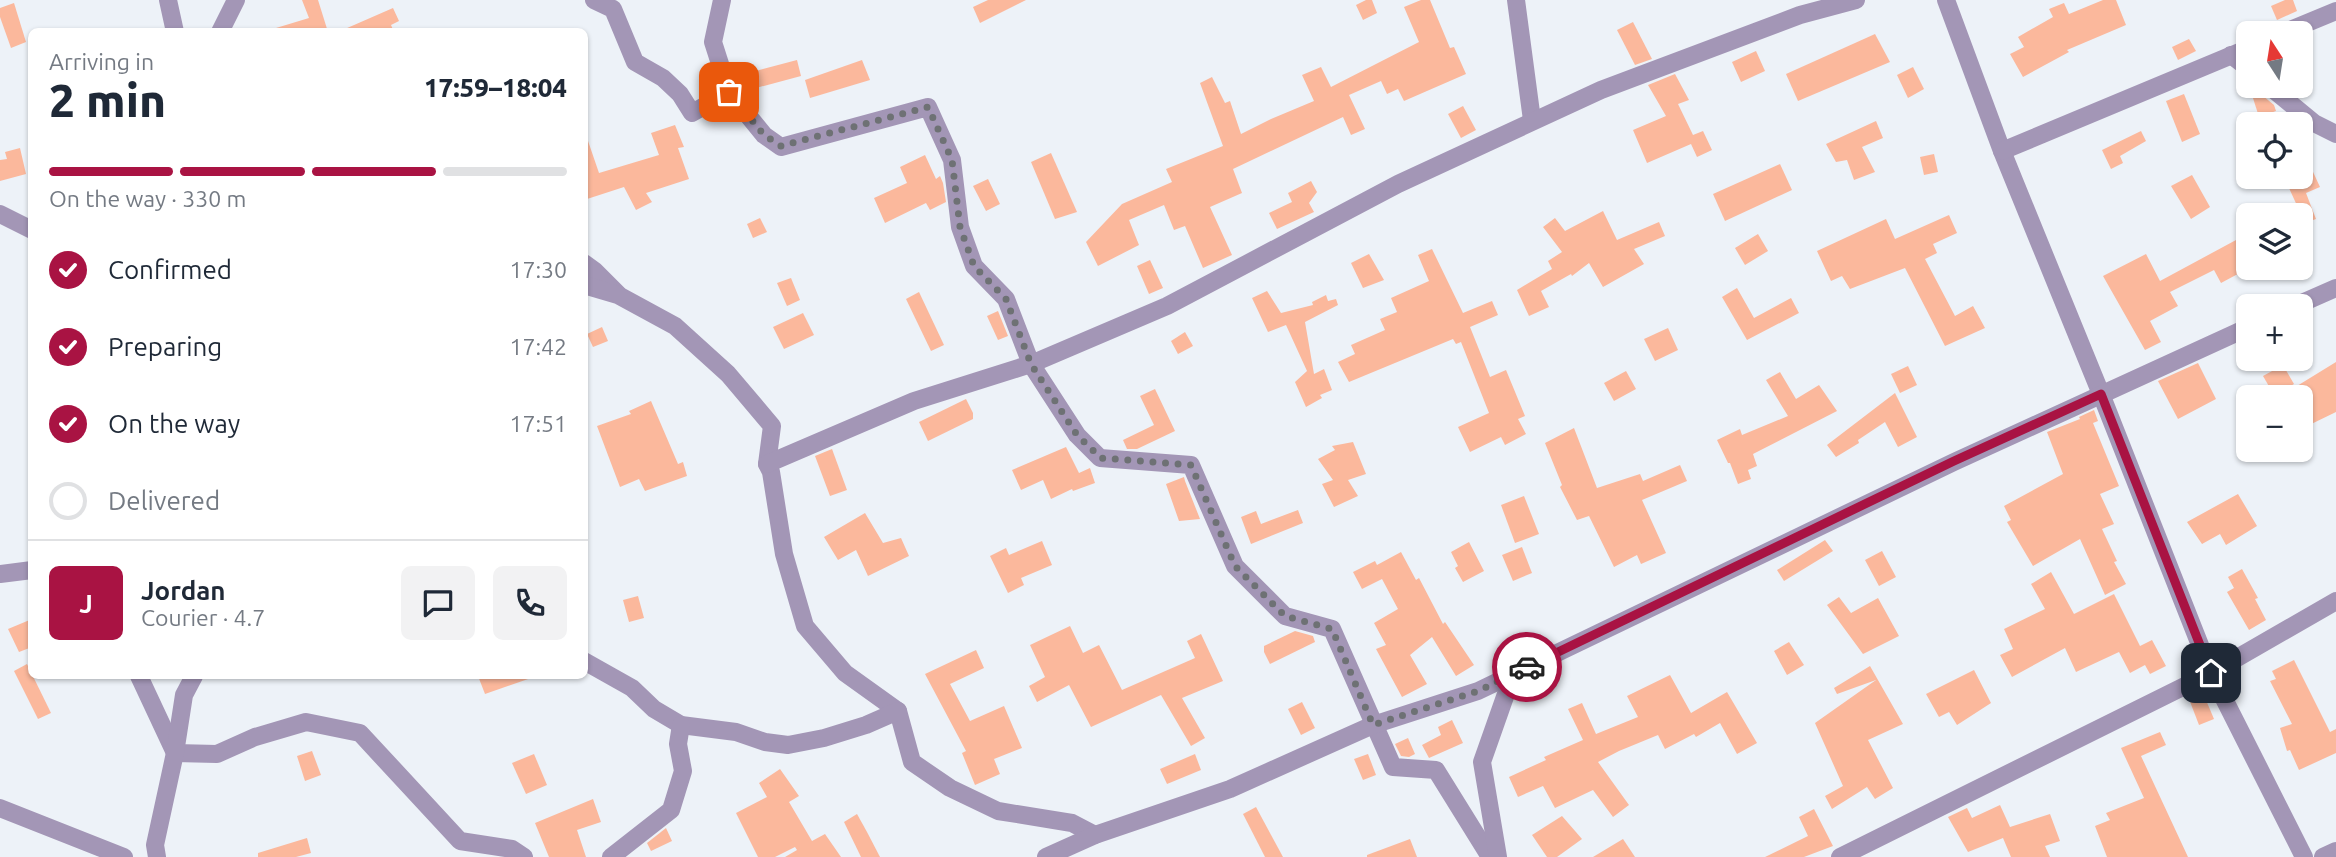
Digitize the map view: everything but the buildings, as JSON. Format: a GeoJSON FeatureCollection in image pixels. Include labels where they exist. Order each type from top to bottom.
{"type":"FeatureCollection","features":[{"type":"Feature","properties":{"kind":"street"},"geometry":{"type":"LineString","coordinates":[[168,0],[174,28]]}},
{"type":"Feature","properties":{"kind":"street"},"geometry":{"type":"LineString","coordinates":[[222,28],[236,0]]}},
{"type":"Feature","properties":{"kind":"street"},"geometry":{"type":"LineString","coordinates":[[594,0],[613,9],[635,62],[663,78],[680,94],[692,113],[729,92]]}},
{"type":"Feature","properties":{"kind":"street"},"geometry":{"type":"LineString","coordinates":[[722,0],[713,42],[729,92],[764,135],[781,146],[928,107],[952,160],[960,227],[974,266],[1006,299],[1031,364],[1077,435],[1101,458],[1191,465],[1235,566],[1285,616],[1332,629],[1393,767],[1436,770],[1490,857]]}},
{"type":"Feature","properties":{"kind":"street"},"geometry":{"type":"LineString","coordinates":[[1516,0],[1532,121]]}},
{"type":"Feature","properties":{"kind":"street"},"geometry":{"type":"LineString","coordinates":[[767,464],[914,401],[1031,364],[1167,306],[1398,184],[1601,90],[1777,24],[1856,0]]}},
{"type":"Feature","properties":{"kind":"street"},"geometry":{"type":"LineString","coordinates":[[1946,0],[2002,151],[2211,673],[2304,857]]}},
{"type":"Feature","properties":{"kind":"street"},"geometry":{"type":"LineString","coordinates":[[2312,21],[2336,11]]}},
{"type":"Feature","properties":{"kind":"street"},"geometry":{"type":"LineString","coordinates":[[2002,151],[2236,53]]}},
{"type":"Feature","properties":{"kind":"street"},"geometry":{"type":"LineString","coordinates":[[2231,55],[2236,59]]}},
{"type":"Feature","properties":{"kind":"street"},"geometry":{"type":"LineString","coordinates":[[2284,98],[2314,123],[2336,134]]}},
{"type":"Feature","properties":{"kind":"street"},"geometry":{"type":"LineString","coordinates":[[0,214],[28,228]]}},
{"type":"Feature","properties":{"kind":"street"},"geometry":{"type":"LineString","coordinates":[[588,266],[618,295]]}},
{"type":"Feature","properties":{"kind":"street"},"geometry":{"type":"LineString","coordinates":[[588,286],[618,295],[675,326],[728,374],[772,426],[767,464],[771,472],[784,554],[806,626],[845,673],[898,711],[912,762],[950,788],[998,811],[1072,823],[1095,835]]}},
{"type":"Feature","properties":{"kind":"street"},"geometry":{"type":"LineString","coordinates":[[2313,298],[2336,288]]}},
{"type":"Feature","properties":{"kind":"street"},"geometry":{"type":"LineString","coordinates":[[1046,857],[1095,835],[1230,789],[1373,725],[1478,691],[1954,461],[2236,333]]}},
{"type":"Feature","properties":{"kind":"street"},"geometry":{"type":"LineString","coordinates":[[0,574],[28,570]]}},
{"type":"Feature","properties":{"kind":"street"},"geometry":{"type":"LineString","coordinates":[[1840,857],[2211,673],[2336,601]]}},
{"type":"Feature","properties":{"kind":"street"},"geometry":{"type":"LineString","coordinates":[[588,663],[632,688],[654,709],[681,725],[736,732],[765,742],[788,745],[866,725],[898,711]]}},
{"type":"Feature","properties":{"kind":"street"},"geometry":{"type":"LineString","coordinates":[[1498,857],[1482,762],[1513,674]]}},
{"type":"Feature","properties":{"kind":"street"},"geometry":{"type":"LineString","coordinates":[[140,679],[175,753]]}},
{"type":"Feature","properties":{"kind":"street"},"geometry":{"type":"LineString","coordinates":[[158,857],[155,845],[175,753],[184,695],[192,679]]}},
{"type":"Feature","properties":{"kind":"street"},"geometry":{"type":"LineString","coordinates":[[175,753],[217,754],[255,737],[306,722],[360,733],[460,841],[512,849],[524,857]]}},
{"type":"Feature","properties":{"kind":"street"},"geometry":{"type":"LineString","coordinates":[[611,857],[671,810],[682,771],[678,744],[681,725]]}},
{"type":"Feature","properties":{"kind":"street"},"geometry":{"type":"LineString","coordinates":[[0,808],[124,857]]}},
{"type":"Feature","properties":{"kind":"street"},"geometry":{"type":"LineString","coordinates":[[2323,857],[2336,851]]}},
{"type":"Feature","properties":{"kind":"way so far"},"geometry":{"type":"LineString","coordinates":[[729,92],[764,135],[781,146],[928,107],[952,160],[960,227],[974,266],[1006,299],[1031,364],[1077,435],[1101,458],[1191,465],[1235,566],[1285,616],[1332,629],[1373,725],[1478,691],[1527,667]]}},
{"type":"Feature","properties":{"kind":"route"},"geometry":{"type":"LineString","coordinates":[[1527,667],[1954,461],[2101,394],[2211,673]]}}]}
